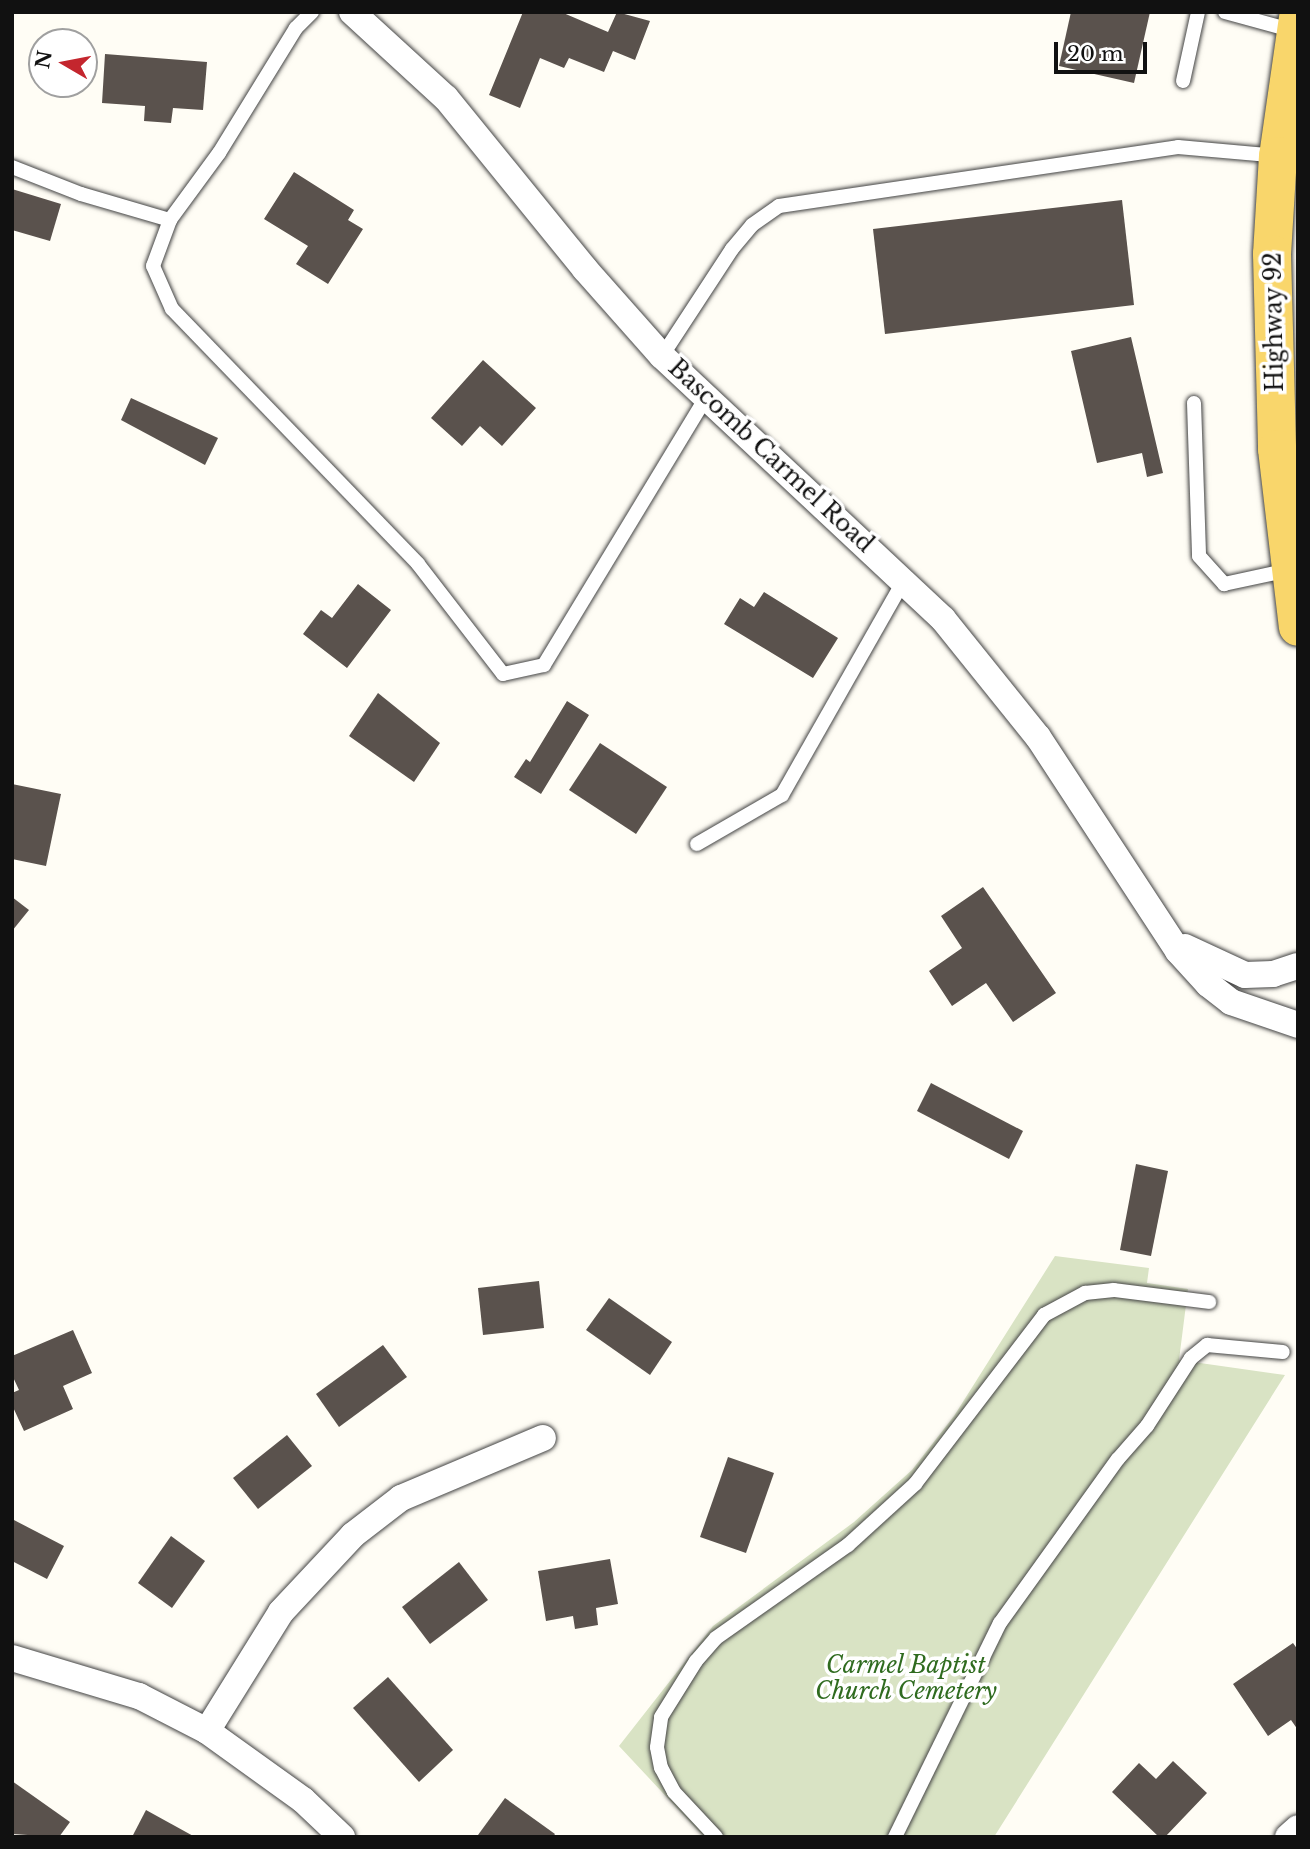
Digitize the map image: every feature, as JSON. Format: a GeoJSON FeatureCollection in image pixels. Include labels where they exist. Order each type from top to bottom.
{"type":"FeatureCollection","features":[{"type":"Feature","properties":{"kind":"main road","name":"Highway 92"},"geometry":{"type":"LineString","coordinates":[[1296,25],[1278,156],[1272,355],[1289,570],[1298,627]]}},
{"type":"Feature","properties":{"kind":"street","name":"Bascomb Carmel Road"},"geometry":{"type":"LineString","coordinates":[[352,12],[446,98],[585,269],[662,356],[904,580],[976,658],[1038,737],[1178,951],[1231,1002],[1298,1025]]}},
{"type":"Feature","properties":{"kind":"street","name":"Bascomb Carmel Road"},"geometry":{"type":"LineString","coordinates":[[1161,923],[1185,947],[1245,975],[1273,974],[1298,966]]}},
{"type":"Feature","properties":{"kind":"street"},"geometry":{"type":"LineString","coordinates":[[207,1731],[281,1612],[353,1535],[401,1498],[543,1438]]}},
{"type":"Feature","properties":{"kind":"street"},"geometry":{"type":"LineString","coordinates":[[12,1658],[139,1696],[207,1731],[303,1800],[342,1837]]}},
{"type":"Feature","properties":{"kind":"street"},"geometry":{"type":"LineString","coordinates":[[1288,1837],[1298,1828]]}},
{"type":"Feature","properties":{"kind":"lane"},"geometry":{"type":"LineString","coordinates":[[312,12],[296,28],[219,153],[170,220],[153,266],[172,309],[418,564],[503,674],[544,665],[706,398]]}},
{"type":"Feature","properties":{"kind":"lane"},"geometry":{"type":"LineString","coordinates":[[1183,81],[1198,12]]}},
{"type":"Feature","properties":{"kind":"lane"},"geometry":{"type":"LineString","coordinates":[[1224,12],[1296,25]]}},
{"type":"Feature","properties":{"kind":"lane"},"geometry":{"type":"LineString","coordinates":[[662,356],[732,249],[752,225],[779,206],[1178,148],[1278,156]]}},
{"type":"Feature","properties":{"kind":"lane"},"geometry":{"type":"LineString","coordinates":[[12,167],[81,194],[170,220]]}},
{"type":"Feature","properties":{"kind":"lane"},"geometry":{"type":"LineString","coordinates":[[1194,402],[1199,556],[1224,584],[1289,570]]}},
{"type":"Feature","properties":{"kind":"lane"},"geometry":{"type":"LineString","coordinates":[[697,844],[782,795],[904,580]]}},
{"type":"Feature","properties":{"kind":"lane"},"geometry":{"type":"LineString","coordinates":[[716,1837],[674,1792],[661,1768],[657,1747],[661,1717],[696,1661],[716,1639],[848,1545],[915,1484],[1044,1315],[1085,1293],[1114,1290],[1209,1302]]}},
{"type":"Feature","properties":{"kind":"lane"},"geometry":{"type":"LineString","coordinates":[[895,1837],[1000,1623],[1118,1459],[1147,1426],[1191,1358],[1207,1345],[1283,1352]]}},
{"type":"Feature","properties":{"kind":"green space","name":"Carmel Baptist Church Cemetery"},"geometry":{"type":"Polygon","coordinates":[[[1055,1256],[1149,1268],[1147,1283],[1188,1289],[1179,1360],[1285,1375],[994,1837],[704,1837],[619,1746],[713,1626],[854,1522],[912,1470],[954,1416],[1055,1256]]]}},
{"type":"Feature","properties":{"kind":"building"},"geometry":{"type":"Polygon","coordinates":[[[523,12],[561,12],[608,32],[617,12],[650,21],[635,60],[613,51],[604,72],[569,58],[564,68],[540,58],[520,108],[489,95],[523,12]]]}},
{"type":"Feature","properties":{"kind":"building"},"geometry":{"type":"Polygon","coordinates":[[[1071,12],[1150,12],[1134,83],[1059,66],[1071,12]]]}},
{"type":"Feature","properties":{"kind":"building"},"geometry":{"type":"Polygon","coordinates":[[[105,54],[207,62],[203,110],[173,108],[171,123],[144,121],[145,106],[102,103],[105,54]]]}},
{"type":"Feature","properties":{"kind":"building"},"geometry":{"type":"Polygon","coordinates":[[[294,172],[354,210],[348,220],[363,229],[328,284],[296,264],[308,246],[264,219],[294,172]]]}},
{"type":"Feature","properties":{"kind":"building"},"geometry":{"type":"Polygon","coordinates":[[[12,189],[61,204],[50,241],[12,230],[12,189]]]}},
{"type":"Feature","properties":{"kind":"building"},"geometry":{"type":"Polygon","coordinates":[[[1122,200],[1134,305],[885,334],[873,229],[1122,200]]]}},
{"type":"Feature","properties":{"kind":"building"},"geometry":{"type":"Polygon","coordinates":[[[1131,337],[1163,473],[1147,477],[1142,453],[1097,463],[1071,351],[1131,337]]]}},
{"type":"Feature","properties":{"kind":"building"},"geometry":{"type":"Polygon","coordinates":[[[483,360],[536,408],[502,446],[480,426],[462,446],[431,418],[483,360]]]}},
{"type":"Feature","properties":{"kind":"building"},"geometry":{"type":"Polygon","coordinates":[[[131,398],[218,438],[205,465],[121,420],[131,398]]]}},
{"type":"Feature","properties":{"kind":"building"},"geometry":{"type":"Polygon","coordinates":[[[358,584],[391,610],[347,668],[303,634],[321,610],[332,618],[358,584]]]}},
{"type":"Feature","properties":{"kind":"building"},"geometry":{"type":"Polygon","coordinates":[[[764,592],[838,638],[813,678],[724,624],[740,598],[754,607],[764,592]]]}},
{"type":"Feature","properties":{"kind":"building"},"geometry":{"type":"Polygon","coordinates":[[[378,693],[440,743],[414,782],[349,736],[378,693]]]}},
{"type":"Feature","properties":{"kind":"building"},"geometry":{"type":"Polygon","coordinates":[[[567,701],[589,715],[541,794],[514,777],[526,759],[530,762],[567,701]]]}},
{"type":"Feature","properties":{"kind":"building"},"geometry":{"type":"Polygon","coordinates":[[[600,743],[667,787],[636,834],[569,790],[600,743]]]}},
{"type":"Feature","properties":{"kind":"building"},"geometry":{"type":"Polygon","coordinates":[[[12,784],[61,794],[46,866],[12,859],[12,784]]]}},
{"type":"Feature","properties":{"kind":"building"},"geometry":{"type":"Polygon","coordinates":[[[983,887],[1056,993],[1013,1022],[986,983],[952,1006],[929,971],[962,948],[941,916],[983,887]]]}},
{"type":"Feature","properties":{"kind":"building"},"geometry":{"type":"Polygon","coordinates":[[[12,897],[29,910],[12,931],[12,897]]]}},
{"type":"Feature","properties":{"kind":"building"},"geometry":{"type":"Polygon","coordinates":[[[931,1083],[1023,1131],[1009,1159],[917,1111],[931,1083]]]}},
{"type":"Feature","properties":{"kind":"building"},"geometry":{"type":"Polygon","coordinates":[[[1136,1164],[1168,1171],[1151,1256],[1120,1250],[1136,1164]]]}},
{"type":"Feature","properties":{"kind":"building"},"geometry":{"type":"Polygon","coordinates":[[[539,1281],[544,1328],[483,1335],[478,1288],[539,1281]]]}},
{"type":"Feature","properties":{"kind":"building"},"geometry":{"type":"Polygon","coordinates":[[[609,1298],[672,1342],[650,1375],[586,1330],[609,1298]]]}},
{"type":"Feature","properties":{"kind":"building"},"geometry":{"type":"Polygon","coordinates":[[[73,1330],[92,1373],[63,1386],[73,1409],[24,1431],[12,1405],[12,1393],[19,1390],[12,1375],[12,1356],[73,1330]]]}},
{"type":"Feature","properties":{"kind":"building"},"geometry":{"type":"Polygon","coordinates":[[[383,1345],[407,1377],[339,1427],[316,1394],[383,1345]]]}},
{"type":"Feature","properties":{"kind":"building"},"geometry":{"type":"Polygon","coordinates":[[[287,1435],[312,1466],[258,1509],[233,1478],[287,1435]]]}},
{"type":"Feature","properties":{"kind":"building"},"geometry":{"type":"Polygon","coordinates":[[[728,1457],[774,1473],[746,1553],[700,1537],[728,1457]]]}},
{"type":"Feature","properties":{"kind":"building"},"geometry":{"type":"Polygon","coordinates":[[[12,1519],[64,1546],[47,1579],[12,1561],[12,1519]]]}},
{"type":"Feature","properties":{"kind":"building"},"geometry":{"type":"Polygon","coordinates":[[[171,1536],[205,1561],[172,1608],[138,1583],[171,1536]]]}},
{"type":"Feature","properties":{"kind":"building"},"geometry":{"type":"Polygon","coordinates":[[[610,1559],[618,1604],[596,1608],[598,1625],[575,1629],[573,1616],[546,1621],[538,1571],[610,1559]]]}},
{"type":"Feature","properties":{"kind":"building"},"geometry":{"type":"Polygon","coordinates":[[[459,1562],[488,1600],[430,1644],[402,1607],[459,1562]]]}},
{"type":"Feature","properties":{"kind":"building"},"geometry":{"type":"Polygon","coordinates":[[[1293,1643],[1298,1650],[1298,1730],[1291,1720],[1268,1736],[1233,1684],[1293,1643]]]}},
{"type":"Feature","properties":{"kind":"building"},"geometry":{"type":"Polygon","coordinates":[[[388,1677],[453,1750],[419,1782],[353,1708],[388,1677]]]}},
{"type":"Feature","properties":{"kind":"building"},"geometry":{"type":"Polygon","coordinates":[[[1173,1761],[1207,1793],[1165,1837],[1159,1837],[1112,1792],[1139,1763],[1156,1779],[1173,1761]]]}},
{"type":"Feature","properties":{"kind":"building"},"geometry":{"type":"Polygon","coordinates":[[[12,1781],[70,1822],[59,1837],[12,1834],[12,1781]]]}},
{"type":"Feature","properties":{"kind":"building"},"geometry":{"type":"Polygon","coordinates":[[[505,1798],[555,1834],[553,1837],[478,1835],[505,1798]]]}},
{"type":"Feature","properties":{"kind":"building"},"geometry":{"type":"Polygon","coordinates":[[[146,1810],[195,1837],[132,1837],[146,1810]]]}}]}
